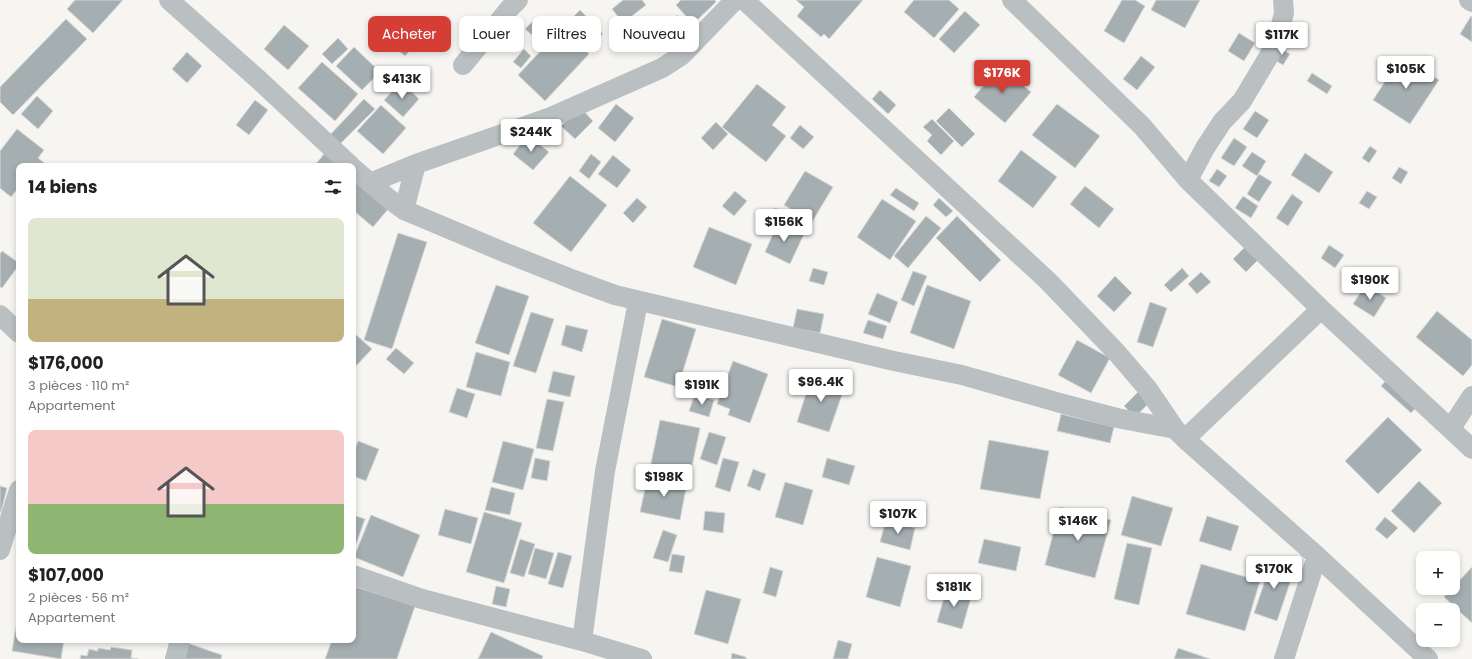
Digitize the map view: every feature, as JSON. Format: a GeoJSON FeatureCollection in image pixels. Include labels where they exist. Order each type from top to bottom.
{"type":"FeatureCollection","features":[{"type":"Feature","properties":{"kind":"street"},"geometry":{"type":"LineString","coordinates":[[169,0],[260,80],[348,163]]}},
{"type":"Feature","properties":{"kind":"street"},"geometry":{"type":"LineString","coordinates":[[463,65],[518,0]]}},
{"type":"Feature","properties":{"kind":"street"},"geometry":{"type":"LineString","coordinates":[[370,183],[416,164],[551,117],[662,68],[682,55],[735,0]]}},
{"type":"Feature","properties":{"kind":"street"},"geometry":{"type":"LineString","coordinates":[[744,0],[1048,280],[1117,353],[1147,388],[1180,434],[1317,556],[1428,659]]}},
{"type":"Feature","properties":{"kind":"street"},"geometry":{"type":"LineString","coordinates":[[1012,0],[1142,126],[1188,180],[1321,309],[1472,449]]}},
{"type":"Feature","properties":{"kind":"street"},"geometry":{"type":"LineString","coordinates":[[1188,180],[1205,148],[1222,122],[1242,101],[1276,44],[1284,13],[1283,0]]}},
{"type":"Feature","properties":{"kind":"street"},"geometry":{"type":"LineString","coordinates":[[404,210],[416,164]]}},
{"type":"Feature","properties":{"kind":"street"},"geometry":{"type":"LineString","coordinates":[[356,171],[404,210],[506,253],[615,295],[638,302],[962,375],[1180,434]]}},
{"type":"Feature","properties":{"kind":"street"},"geometry":{"type":"LineString","coordinates":[[582,641],[605,471],[638,302]]}},
{"type":"Feature","properties":{"kind":"street"},"geometry":{"type":"LineString","coordinates":[[1180,434],[1321,309]]}},
{"type":"Feature","properties":{"kind":"street"},"geometry":{"type":"LineString","coordinates":[[0,315],[16,329]]}},
{"type":"Feature","properties":{"kind":"street"},"geometry":{"type":"LineString","coordinates":[[1451,428],[1472,396]]}},
{"type":"Feature","properties":{"kind":"street"},"geometry":{"type":"LineString","coordinates":[[0,550],[16,499]]}},
{"type":"Feature","properties":{"kind":"street"},"geometry":{"type":"LineString","coordinates":[[1284,659],[1317,556]]}},
{"type":"Feature","properties":{"kind":"street"},"geometry":{"type":"LineString","coordinates":[[356,576],[422,599],[582,641],[642,659]]}},
{"type":"Feature","properties":{"kind":"street"},"geometry":{"type":"LineString","coordinates":[[175,659],[179,643]]}},
{"type":"Feature","properties":{"kind":"building"},"geometry":{"type":"Polygon","coordinates":[[[75,0],[123,0],[93,33],[67,9],[75,0]]]}},
{"type":"Feature","properties":{"kind":"building"},"geometry":{"type":"Polygon","coordinates":[[[623,0],[642,0],[646,5],[632,16],[618,16],[612,9],[623,0]]]}},
{"type":"Feature","properties":{"kind":"building"},"geometry":{"type":"Polygon","coordinates":[[[681,0],[715,0],[716,2],[699,18],[699,16],[686,16],[676,5],[681,0]]]}},
{"type":"Feature","properties":{"kind":"building"},"geometry":{"type":"Polygon","coordinates":[[[796,0],[863,0],[829,39],[824,34],[821,37],[797,16],[804,7],[796,0]]]}},
{"type":"Feature","properties":{"kind":"building"},"geometry":{"type":"Polygon","coordinates":[[[914,0],[949,0],[959,9],[934,38],[904,12],[914,0]]]}},
{"type":"Feature","properties":{"kind":"building"},"geometry":{"type":"Polygon","coordinates":[[[1122,0],[1135,0],[1145,6],[1124,43],[1104,31],[1122,0]]]}},
{"type":"Feature","properties":{"kind":"building"},"geometry":{"type":"Polygon","coordinates":[[[1156,0],[1200,0],[1185,28],[1151,10],[1156,0]]]}},
{"type":"Feature","properties":{"kind":"building"},"geometry":{"type":"Polygon","coordinates":[[[580,10],[586,16],[574,16],[580,10]]]}},
{"type":"Feature","properties":{"kind":"building"},"geometry":{"type":"Polygon","coordinates":[[[965,11],[980,25],[954,53],[939,39],[965,11]]]}},
{"type":"Feature","properties":{"kind":"building"},"geometry":{"type":"Polygon","coordinates":[[[1471,16],[1472,17],[1472,42],[1460,34],[1471,16]]]}},
{"type":"Feature","properties":{"kind":"building"},"geometry":{"type":"Polygon","coordinates":[[[66,19],[87,39],[13,115],[0,102],[0,87],[66,19]]]}},
{"type":"Feature","properties":{"kind":"building"},"geometry":{"type":"Polygon","coordinates":[[[532,22],[532,35],[525,29],[532,22]]]}},
{"type":"Feature","properties":{"kind":"building"},"geometry":{"type":"Polygon","coordinates":[[[284,25],[309,46],[288,70],[264,49],[284,25]]]}},
{"type":"Feature","properties":{"kind":"building"},"geometry":{"type":"Polygon","coordinates":[[[1239,33],[1255,43],[1244,61],[1228,51],[1239,33]]]}},
{"type":"Feature","properties":{"kind":"building"},"geometry":{"type":"Polygon","coordinates":[[[338,38],[348,49],[332,64],[322,54],[338,38]]]}},
{"type":"Feature","properties":{"kind":"building"},"geometry":{"type":"Polygon","coordinates":[[[354,47],[380,72],[362,90],[336,66],[354,47]]]}},
{"type":"Feature","properties":{"kind":"building"},"geometry":{"type":"Polygon","coordinates":[[[1280,48],[1290,54],[1283,65],[1273,59],[1280,48]]]}},
{"type":"Feature","properties":{"kind":"building"},"geometry":{"type":"Polygon","coordinates":[[[524,49],[531,56],[521,68],[513,62],[521,52],[524,52],[524,49]]]}},
{"type":"Feature","properties":{"kind":"building"},"geometry":{"type":"Polygon","coordinates":[[[187,52],[202,66],[187,83],[172,69],[187,52]]]}},
{"type":"Feature","properties":{"kind":"building"},"geometry":{"type":"Polygon","coordinates":[[[400,52],[409,52],[405,56],[400,52]]]}},
{"type":"Feature","properties":{"kind":"building"},"geometry":{"type":"Polygon","coordinates":[[[540,52],[587,52],[589,54],[545,101],[518,75],[540,52]]]}},
{"type":"Feature","properties":{"kind":"building"},"geometry":{"type":"Polygon","coordinates":[[[1141,56],[1155,67],[1137,90],[1123,79],[1141,56]]]}},
{"type":"Feature","properties":{"kind":"building"},"geometry":{"type":"Polygon","coordinates":[[[1402,56],[1439,80],[1410,124],[1373,100],[1402,56]]]}},
{"type":"Feature","properties":{"kind":"building"},"geometry":{"type":"Polygon","coordinates":[[[322,62],[358,94],[335,121],[298,88],[322,62]]]}},
{"type":"Feature","properties":{"kind":"building"},"geometry":{"type":"Polygon","coordinates":[[[1000,66],[1031,92],[1005,123],[974,97],[1000,66]]]}},
{"type":"Feature","properties":{"kind":"building"},"geometry":{"type":"Polygon","coordinates":[[[1312,73],[1332,86],[1327,94],[1307,81],[1312,73]]]}},
{"type":"Feature","properties":{"kind":"building"},"geometry":{"type":"Polygon","coordinates":[[[401,82],[419,99],[403,117],[384,100],[401,82]]]}},
{"type":"Feature","properties":{"kind":"building"},"geometry":{"type":"Polygon","coordinates":[[[757,84],[786,107],[772,125],[786,136],[766,162],[722,127],[757,84]]]}},
{"type":"Feature","properties":{"kind":"building"},"geometry":{"type":"Polygon","coordinates":[[[880,90],[896,105],[888,114],[872,99],[880,90]]]}},
{"type":"Feature","properties":{"kind":"building"},"geometry":{"type":"Polygon","coordinates":[[[37,96],[53,111],[38,129],[21,114],[37,96]]]}},
{"type":"Feature","properties":{"kind":"building"},"geometry":{"type":"Polygon","coordinates":[[[364,99],[375,109],[338,146],[328,137],[364,99]]]}},
{"type":"Feature","properties":{"kind":"building"},"geometry":{"type":"Polygon","coordinates":[[[255,100],[268,110],[249,135],[236,125],[255,100]]]}},
{"type":"Feature","properties":{"kind":"building"},"geometry":{"type":"Polygon","coordinates":[[[616,104],[634,118],[615,142],[598,128],[616,104]]]}},
{"type":"Feature","properties":{"kind":"building"},"geometry":{"type":"Polygon","coordinates":[[[1057,104],[1100,136],[1075,168],[1032,135],[1057,104]]]}},
{"type":"Feature","properties":{"kind":"building"},"geometry":{"type":"Polygon","coordinates":[[[381,105],[406,128],[383,154],[357,131],[381,105]]]}},
{"type":"Feature","properties":{"kind":"building"},"geometry":{"type":"Polygon","coordinates":[[[580,107],[593,121],[575,139],[561,126],[580,107]]]}},
{"type":"Feature","properties":{"kind":"building"},"geometry":{"type":"Polygon","coordinates":[[[949,108],[975,134],[962,147],[936,121],[949,108]]]}},
{"type":"Feature","properties":{"kind":"building"},"geometry":{"type":"Polygon","coordinates":[[[1255,111],[1269,120],[1257,138],[1243,129],[1255,111]]]}},
{"type":"Feature","properties":{"kind":"building"},"geometry":{"type":"Polygon","coordinates":[[[932,119],[954,141],[941,155],[927,141],[932,135],[923,127],[932,119]]]}},
{"type":"Feature","properties":{"kind":"building"},"geometry":{"type":"Polygon","coordinates":[[[716,122],[728,134],[713,150],[701,138],[716,122]]]}},
{"type":"Feature","properties":{"kind":"building"},"geometry":{"type":"Polygon","coordinates":[[[800,125],[814,137],[803,149],[790,138],[800,125]]]}},
{"type":"Feature","properties":{"kind":"building"},"geometry":{"type":"Polygon","coordinates":[[[17,129],[44,150],[38,158],[44,163],[16,163],[16,191],[11,197],[0,188],[0,151],[17,129]]]}},
{"type":"Feature","properties":{"kind":"building"},"geometry":{"type":"Polygon","coordinates":[[[528,135],[549,152],[533,170],[513,154],[528,135]]]}},
{"type":"Feature","properties":{"kind":"building"},"geometry":{"type":"Polygon","coordinates":[[[1234,138],[1247,147],[1234,166],[1221,158],[1234,138]]]}},
{"type":"Feature","properties":{"kind":"building"},"geometry":{"type":"Polygon","coordinates":[[[1370,146],[1377,151],[1369,163],[1362,158],[1370,146]]]}},
{"type":"Feature","properties":{"kind":"building"},"geometry":{"type":"Polygon","coordinates":[[[1021,150],[1057,177],[1033,208],[998,181],[1021,150]]]}},
{"type":"Feature","properties":{"kind":"building"},"geometry":{"type":"Polygon","coordinates":[[[1252,152],[1266,161],[1257,176],[1242,166],[1252,152]]]}},
{"type":"Feature","properties":{"kind":"building"},"geometry":{"type":"Polygon","coordinates":[[[325,153],[337,163],[317,163],[325,153]]]}},
{"type":"Feature","properties":{"kind":"building"},"geometry":{"type":"Polygon","coordinates":[[[1305,153],[1333,172],[1319,193],[1291,175],[1305,153]]]}},
{"type":"Feature","properties":{"kind":"building"},"geometry":{"type":"Polygon","coordinates":[[[591,154],[601,162],[589,179],[579,171],[591,154]]]}},
{"type":"Feature","properties":{"kind":"building"},"geometry":{"type":"Polygon","coordinates":[[[613,155],[631,170],[617,188],[598,174],[613,155]]]}},
{"type":"Feature","properties":{"kind":"building"},"geometry":{"type":"Polygon","coordinates":[[[1399,167],[1408,172],[1401,184],[1392,178],[1399,167]]]}},
{"type":"Feature","properties":{"kind":"building"},"geometry":{"type":"Polygon","coordinates":[[[1217,169],[1227,176],[1219,187],[1209,181],[1217,169]]]}},
{"type":"Feature","properties":{"kind":"building"},"geometry":{"type":"Polygon","coordinates":[[[805,171],[833,187],[812,222],[784,205],[805,171]]]}},
{"type":"Feature","properties":{"kind":"building"},"geometry":{"type":"Polygon","coordinates":[[[1259,174],[1272,182],[1259,202],[1247,194],[1259,174]]]}},
{"type":"Feature","properties":{"kind":"building"},"geometry":{"type":"Polygon","coordinates":[[[570,176],[607,205],[571,252],[533,223],[570,176]]]}},
{"type":"Feature","properties":{"kind":"building"},"geometry":{"type":"Polygon","coordinates":[[[356,180],[389,208],[373,227],[356,213],[356,180]]]}},
{"type":"Feature","properties":{"kind":"building"},"geometry":{"type":"Polygon","coordinates":[[[1085,186],[1114,209],[1099,228],[1070,204],[1085,186]]]}},
{"type":"Feature","properties":{"kind":"building"},"geometry":{"type":"Polygon","coordinates":[[[896,188],[919,203],[914,211],[890,195],[896,188]]]}},
{"type":"Feature","properties":{"kind":"building"},"geometry":{"type":"Polygon","coordinates":[[[735,191],[747,201],[734,216],[722,206],[735,191]]]}},
{"type":"Feature","properties":{"kind":"building"},"geometry":{"type":"Polygon","coordinates":[[[1367,191],[1377,197],[1369,209],[1359,203],[1367,191]]]}},
{"type":"Feature","properties":{"kind":"building"},"geometry":{"type":"Polygon","coordinates":[[[1292,194],[1303,202],[1288,226],[1276,218],[1292,194]]]}},
{"type":"Feature","properties":{"kind":"building"},"geometry":{"type":"Polygon","coordinates":[[[1243,196],[1258,206],[1251,218],[1235,208],[1243,196]]]}},
{"type":"Feature","properties":{"kind":"building"},"geometry":{"type":"Polygon","coordinates":[[[637,198],[647,207],[633,223],[623,213],[637,198]]]}},
{"type":"Feature","properties":{"kind":"building"},"geometry":{"type":"Polygon","coordinates":[[[939,198],[953,211],[946,217],[933,205],[939,198]]]}},
{"type":"Feature","properties":{"kind":"building"},"geometry":{"type":"Polygon","coordinates":[[[882,199],[916,221],[890,260],[857,237],[882,199]]]}},
{"type":"Feature","properties":{"kind":"building"},"geometry":{"type":"Polygon","coordinates":[[[774,208],[785,211],[782,221],[771,218],[774,208]]]}},
{"type":"Feature","properties":{"kind":"building"},"geometry":{"type":"Polygon","coordinates":[[[926,216],[941,228],[908,268],[894,256],[926,216]]]}},
{"type":"Feature","properties":{"kind":"building"},"geometry":{"type":"Polygon","coordinates":[[[957,216],[1001,260],[980,282],[936,238],[957,216]]]}},
{"type":"Feature","properties":{"kind":"building"},"geometry":{"type":"Polygon","coordinates":[[[778,223],[804,234],[790,264],[765,252],[778,223]]]}},
{"type":"Feature","properties":{"kind":"building"},"geometry":{"type":"Polygon","coordinates":[[[709,227],[752,244],[736,285],[693,267],[709,227]]]}},
{"type":"Feature","properties":{"kind":"building"},"geometry":{"type":"Polygon","coordinates":[[[398,233],[427,242],[392,349],[364,340],[398,233]]]}},
{"type":"Feature","properties":{"kind":"building"},"geometry":{"type":"Polygon","coordinates":[[[1247,245],[1260,258],[1246,272],[1233,259],[1247,245]]]}},
{"type":"Feature","properties":{"kind":"building"},"geometry":{"type":"Polygon","coordinates":[[[1329,245],[1344,255],[1335,268],[1321,258],[1329,245]]]}},
{"type":"Feature","properties":{"kind":"building"},"geometry":{"type":"Polygon","coordinates":[[[2,251],[16,261],[16,269],[2,288],[0,287],[0,254],[2,251]]]}},
{"type":"Feature","properties":{"kind":"building"},"geometry":{"type":"Polygon","coordinates":[[[813,268],[828,272],[824,285],[809,281],[813,268]]]}},
{"type":"Feature","properties":{"kind":"building"},"geometry":{"type":"Polygon","coordinates":[[[1182,268],[1189,276],[1171,292],[1164,285],[1182,268]]]}},
{"type":"Feature","properties":{"kind":"building"},"geometry":{"type":"Polygon","coordinates":[[[913,271],[927,276],[914,306],[901,300],[913,271]]]}},
{"type":"Feature","properties":{"kind":"building"},"geometry":{"type":"Polygon","coordinates":[[[1201,272],[1211,282],[1197,294],[1188,284],[1201,272]]]}},
{"type":"Feature","properties":{"kind":"building"},"geometry":{"type":"Polygon","coordinates":[[[1115,276],[1132,293],[1114,312],[1097,296],[1115,276]]]}},
{"type":"Feature","properties":{"kind":"building"},"geometry":{"type":"Polygon","coordinates":[[[1366,284],[1386,298],[1374,317],[1353,304],[1366,284]]]}},
{"type":"Feature","properties":{"kind":"building"},"geometry":{"type":"Polygon","coordinates":[[[496,285],[529,296],[509,355],[475,343],[496,285]]]}},
{"type":"Feature","properties":{"kind":"building"},"geometry":{"type":"Polygon","coordinates":[[[927,285],[971,301],[954,349],[910,333],[927,285]]]}},
{"type":"Feature","properties":{"kind":"building"},"geometry":{"type":"Polygon","coordinates":[[[877,293],[898,302],[890,323],[868,314],[877,293]]]}},
{"type":"Feature","properties":{"kind":"building"},"geometry":{"type":"Polygon","coordinates":[[[1150,302],[1167,308],[1153,347],[1137,342],[1150,302]]]}},
{"type":"Feature","properties":{"kind":"building"},"geometry":{"type":"Polygon","coordinates":[[[797,309],[824,314],[820,333],[793,328],[797,309]]]}},
{"type":"Feature","properties":{"kind":"building"},"geometry":{"type":"Polygon","coordinates":[[[1437,311],[1472,340],[1472,365],[1463,376],[1416,337],[1437,311]]]}},
{"type":"Feature","properties":{"kind":"building"},"geometry":{"type":"Polygon","coordinates":[[[531,312],[554,319],[536,373],[513,366],[531,312]]]}},
{"type":"Feature","properties":{"kind":"building"},"geometry":{"type":"Polygon","coordinates":[[[662,319],[696,329],[678,387],[644,377],[662,319]]]}},
{"type":"Feature","properties":{"kind":"building"},"geometry":{"type":"Polygon","coordinates":[[[868,320],[887,326],[883,339],[863,333],[868,320]]]}},
{"type":"Feature","properties":{"kind":"building"},"geometry":{"type":"Polygon","coordinates":[[[566,325],[588,330],[582,352],[561,345],[566,325]]]}},
{"type":"Feature","properties":{"kind":"building"},"geometry":{"type":"Polygon","coordinates":[[[356,335],[372,349],[356,366],[356,335]]]}},
{"type":"Feature","properties":{"kind":"building"},"geometry":{"type":"Polygon","coordinates":[[[1077,340],[1110,358],[1091,393],[1058,375],[1077,340]]]}},
{"type":"Feature","properties":{"kind":"building"},"geometry":{"type":"Polygon","coordinates":[[[396,348],[414,363],[404,374],[386,359],[396,348]]]}},
{"type":"Feature","properties":{"kind":"building"},"geometry":{"type":"Polygon","coordinates":[[[476,352],[510,362],[501,396],[466,387],[476,352]]]}},
{"type":"Feature","properties":{"kind":"building"},"geometry":{"type":"Polygon","coordinates":[[[733,361],[768,374],[750,423],[728,415],[730,409],[717,404],[733,361]]]}},
{"type":"Feature","properties":{"kind":"building"},"geometry":{"type":"Polygon","coordinates":[[[553,371],[575,376],[570,397],[548,392],[553,371]]]}},
{"type":"Feature","properties":{"kind":"building"},"geometry":{"type":"Polygon","coordinates":[[[826,376],[846,383],[829,432],[797,422],[811,378],[824,382],[826,376]]]}},
{"type":"Feature","properties":{"kind":"building"},"geometry":{"type":"Polygon","coordinates":[[[1390,376],[1420,403],[1411,413],[1381,386],[1390,376]]]}},
{"type":"Feature","properties":{"kind":"building"},"geometry":{"type":"Polygon","coordinates":[[[457,388],[475,394],[467,418],[449,412],[457,388]]]}},
{"type":"Feature","properties":{"kind":"building"},"geometry":{"type":"Polygon","coordinates":[[[1140,390],[1151,401],[1135,417],[1124,406],[1140,390]]]}},
{"type":"Feature","properties":{"kind":"building"},"geometry":{"type":"Polygon","coordinates":[[[695,394],[714,400],[709,417],[689,411],[695,394]]]}},
{"type":"Feature","properties":{"kind":"building"},"geometry":{"type":"Polygon","coordinates":[[[547,399],[564,402],[553,451],[536,448],[547,399]]]}},
{"type":"Feature","properties":{"kind":"building"},"geometry":{"type":"Polygon","coordinates":[[[1061,414],[1114,427],[1110,443],[1057,431],[1061,414]]]}},
{"type":"Feature","properties":{"kind":"building"},"geometry":{"type":"Polygon","coordinates":[[[1388,417],[1422,450],[1378,494],[1345,461],[1388,417]]]}},
{"type":"Feature","properties":{"kind":"building"},"geometry":{"type":"Polygon","coordinates":[[[660,420],[700,428],[690,476],[650,468],[660,420]]]}},
{"type":"Feature","properties":{"kind":"building"},"geometry":{"type":"Polygon","coordinates":[[[709,432],[726,437],[717,465],[700,459],[709,432]]]}},
{"type":"Feature","properties":{"kind":"building"},"geometry":{"type":"Polygon","coordinates":[[[989,440],[1049,451],[1040,499],[980,489],[989,440]]]}},
{"type":"Feature","properties":{"kind":"building"},"geometry":{"type":"Polygon","coordinates":[[[358,441],[379,449],[366,481],[356,477],[356,447],[358,441]]]}},
{"type":"Feature","properties":{"kind":"building"},"geometry":{"type":"Polygon","coordinates":[[[503,441],[534,449],[523,490],[492,482],[503,441]]]}},
{"type":"Feature","properties":{"kind":"building"},"geometry":{"type":"Polygon","coordinates":[[[535,458],[550,461],[547,481],[531,478],[535,458]]]}},
{"type":"Feature","properties":{"kind":"building"},"geometry":{"type":"Polygon","coordinates":[[[723,458],[739,462],[730,492],[715,487],[723,458]]]}},
{"type":"Feature","properties":{"kind":"building"},"geometry":{"type":"Polygon","coordinates":[[[827,458],[855,466],[849,485],[822,477],[827,458]]]}},
{"type":"Feature","properties":{"kind":"building"},"geometry":{"type":"Polygon","coordinates":[[[753,469],[766,474],[760,491],[747,486],[753,469]]]}},
{"type":"Feature","properties":{"kind":"building"},"geometry":{"type":"Polygon","coordinates":[[[648,475],[687,483],[680,520],[640,512],[648,475]]]}},
{"type":"Feature","properties":{"kind":"building"},"geometry":{"type":"Polygon","coordinates":[[[1419,481],[1442,503],[1414,533],[1391,511],[1419,481]]]}},
{"type":"Feature","properties":{"kind":"building"},"geometry":{"type":"Polygon","coordinates":[[[785,482],[813,490],[803,525],[775,517],[785,482]]]}},
{"type":"Feature","properties":{"kind":"building"},"geometry":{"type":"Polygon","coordinates":[[[0,486],[7,488],[1,512],[0,512],[0,486]]]}},
{"type":"Feature","properties":{"kind":"building"},"geometry":{"type":"Polygon","coordinates":[[[491,487],[515,493],[510,515],[485,510],[491,487]]]}},
{"type":"Feature","properties":{"kind":"building"},"geometry":{"type":"Polygon","coordinates":[[[1132,496],[1173,508],[1161,546],[1121,535],[1132,496]]]}},
{"type":"Feature","properties":{"kind":"building"},"geometry":{"type":"Polygon","coordinates":[[[1060,507],[1111,520],[1095,578],[1045,565],[1060,507]]]}},
{"type":"Feature","properties":{"kind":"building"},"geometry":{"type":"Polygon","coordinates":[[[445,509],[478,518],[471,544],[438,535],[445,509]]]}},
{"type":"Feature","properties":{"kind":"building"},"geometry":{"type":"Polygon","coordinates":[[[705,511],[725,513],[723,533],[703,530],[705,511]]]}},
{"type":"Feature","properties":{"kind":"building"},"geometry":{"type":"Polygon","coordinates":[[[484,512],[522,523],[504,583],[466,572],[484,512]]]}},
{"type":"Feature","properties":{"kind":"building"},"geometry":{"type":"Polygon","coordinates":[[[371,515],[420,535],[403,577],[356,558],[356,552],[371,515]]]}},
{"type":"Feature","properties":{"kind":"building"},"geometry":{"type":"Polygon","coordinates":[[[356,516],[365,519],[356,544],[356,516]]]}},
{"type":"Feature","properties":{"kind":"building"},"geometry":{"type":"Polygon","coordinates":[[[1207,516],[1239,526],[1231,551],[1199,541],[1207,516]]]}},
{"type":"Feature","properties":{"kind":"building"},"geometry":{"type":"Polygon","coordinates":[[[1385,517],[1398,528],[1387,539],[1375,529],[1385,517]]]}},
{"type":"Feature","properties":{"kind":"building"},"geometry":{"type":"Polygon","coordinates":[[[886,520],[915,528],[910,550],[880,542],[886,520]]]}},
{"type":"Feature","properties":{"kind":"building"},"geometry":{"type":"Polygon","coordinates":[[[663,530],[677,535],[668,562],[653,558],[663,530]]]}},
{"type":"Feature","properties":{"kind":"building"},"geometry":{"type":"Polygon","coordinates":[[[520,539],[535,544],[524,577],[510,573],[520,539]]]}},
{"type":"Feature","properties":{"kind":"building"},"geometry":{"type":"Polygon","coordinates":[[[984,539],[1021,547],[1016,571],[978,563],[984,539]]]}},
{"type":"Feature","properties":{"kind":"building"},"geometry":{"type":"Polygon","coordinates":[[[1127,543],[1152,548],[1139,605],[1114,599],[1127,543]]]}},
{"type":"Feature","properties":{"kind":"building"},"geometry":{"type":"Polygon","coordinates":[[[535,548],[554,553],[546,579],[528,574],[535,548]]]}},
{"type":"Feature","properties":{"kind":"building"},"geometry":{"type":"Polygon","coordinates":[[[558,552],[572,556],[563,588],[548,584],[558,552]]]}},
{"type":"Feature","properties":{"kind":"building"},"geometry":{"type":"Polygon","coordinates":[[[672,554],[685,556],[682,573],[669,571],[672,554]]]}},
{"type":"Feature","properties":{"kind":"building"},"geometry":{"type":"Polygon","coordinates":[[[877,557],[911,566],[900,607],[866,597],[877,557]]]}},
{"type":"Feature","properties":{"kind":"building"},"geometry":{"type":"Polygon","coordinates":[[[1272,560],[1295,568],[1277,621],[1254,613],[1272,560]]]}},
{"type":"Feature","properties":{"kind":"building"},"geometry":{"type":"Polygon","coordinates":[[[1201,564],[1260,581],[1245,631],[1186,614],[1201,564]]]}},
{"type":"Feature","properties":{"kind":"building"},"geometry":{"type":"Polygon","coordinates":[[[770,567],[783,571],[776,597],[763,593],[770,567]]]}},
{"type":"Feature","properties":{"kind":"building"},"geometry":{"type":"Polygon","coordinates":[[[1472,567],[1472,623],[1460,612],[1460,603],[1450,603],[1444,597],[1446,595],[1460,595],[1460,580],[1472,567]]]}},
{"type":"Feature","properties":{"kind":"building"},"geometry":{"type":"Polygon","coordinates":[[[496,586],[510,589],[506,607],[492,604],[496,586]]]}},
{"type":"Feature","properties":{"kind":"building"},"geometry":{"type":"Polygon","coordinates":[[[356,587],[415,606],[397,659],[325,659],[331,643],[356,643],[356,587]]]}},
{"type":"Feature","properties":{"kind":"building"},"geometry":{"type":"Polygon","coordinates":[[[947,587],[972,594],[962,629],[937,622],[947,587]]]}},
{"type":"Feature","properties":{"kind":"building"},"geometry":{"type":"Polygon","coordinates":[[[706,590],[741,599],[728,644],[694,634],[706,590]]]}},
{"type":"Feature","properties":{"kind":"building"},"geometry":{"type":"Polygon","coordinates":[[[16,627],[16,643],[64,643],[61,659],[12,651],[16,627]]]}},
{"type":"Feature","properties":{"kind":"building"},"geometry":{"type":"Polygon","coordinates":[[[491,632],[543,656],[542,659],[478,659],[491,632]]]}},
{"type":"Feature","properties":{"kind":"building"},"geometry":{"type":"Polygon","coordinates":[[[838,640],[852,644],[848,659],[833,659],[838,640]]]}},
{"type":"Feature","properties":{"kind":"building"},"geometry":{"type":"Polygon","coordinates":[[[187,643],[222,655],[221,659],[182,659],[187,643]]]}},
{"type":"Feature","properties":{"kind":"building"},"geometry":{"type":"Polygon","coordinates":[[[111,647],[132,650],[131,658],[138,659],[80,659],[81,655],[87,656],[89,649],[98,651],[98,648],[110,650],[111,647]]]}},
{"type":"Feature","properties":{"kind":"building"},"geometry":{"type":"Polygon","coordinates":[[[1178,648],[1210,659],[1174,659],[1178,648]]]}},
{"type":"Feature","properties":{"kind":"building"},"geometry":{"type":"Polygon","coordinates":[[[732,653],[746,657],[746,659],[731,659],[732,653]]]}}]}
